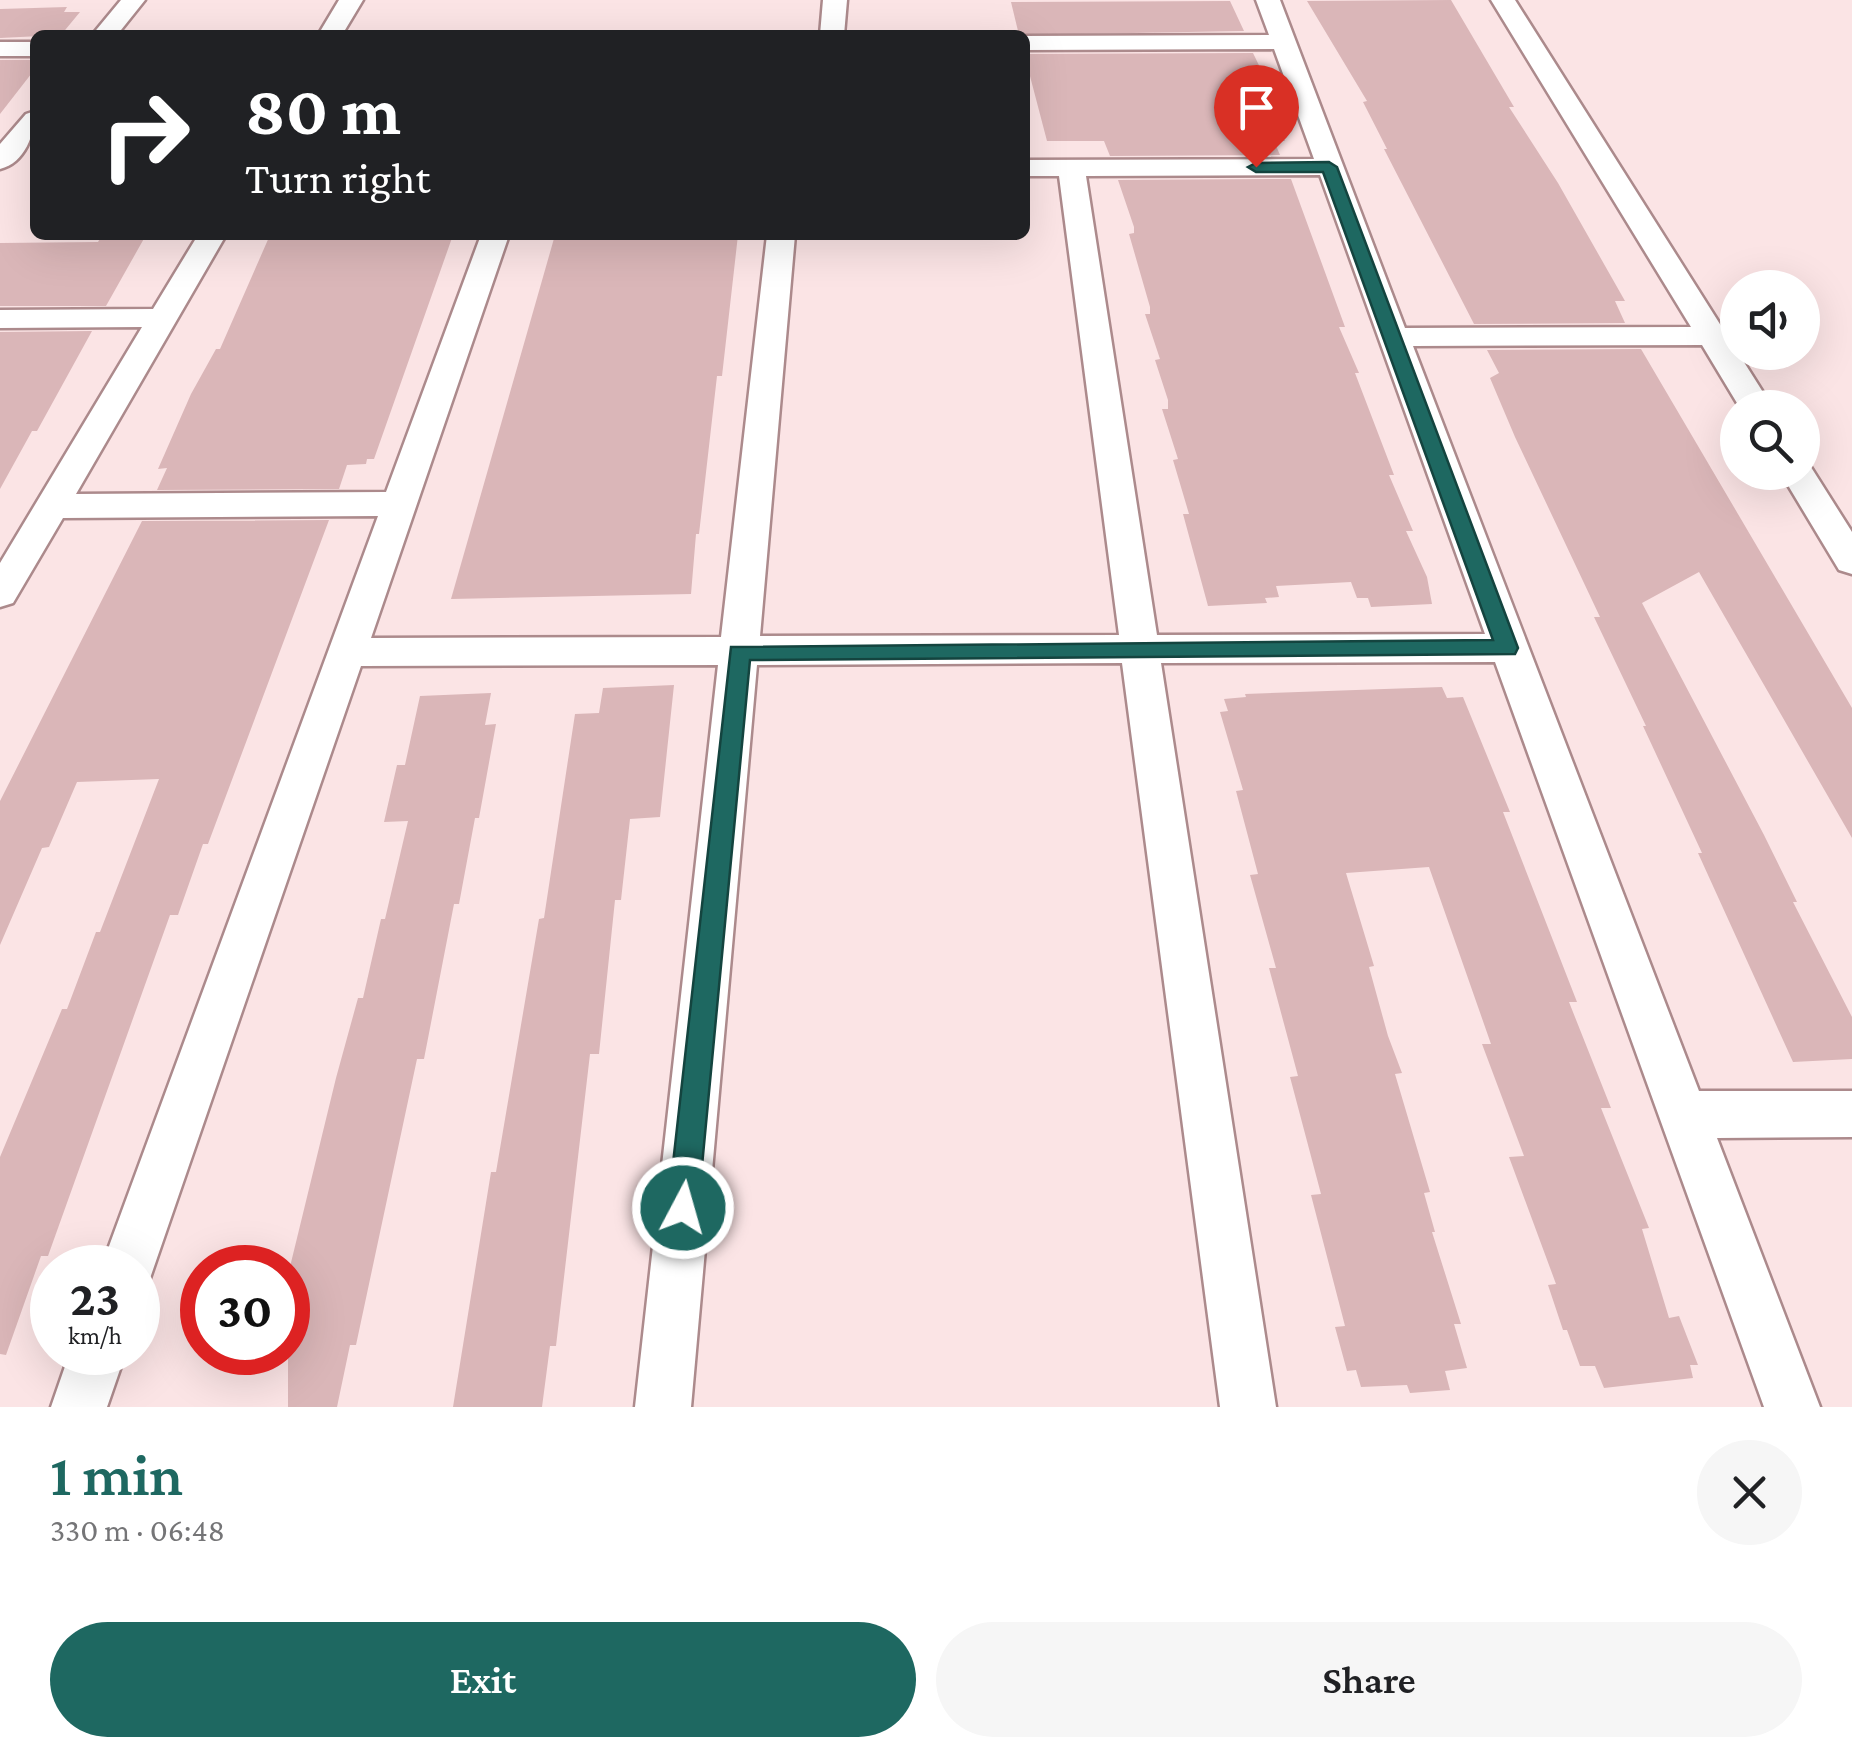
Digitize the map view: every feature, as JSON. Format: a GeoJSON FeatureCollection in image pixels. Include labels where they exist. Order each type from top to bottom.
{"type":"FeatureCollection","features":[{"type":"Feature","properties":{"kind":"street"},"geometry":{"type":"LineString","coordinates":[[108,30],[134,0]]}},
{"type":"Feature","properties":{"kind":"street"},"geometry":{"type":"LineString","coordinates":[[333,30],[351,0]]}},
{"type":"Feature","properties":{"kind":"street"},"geometry":{"type":"LineString","coordinates":[[832,30],[835,0]]}},
{"type":"Feature","properties":{"kind":"street"},"geometry":{"type":"LineString","coordinates":[[1268,0],[1792,1407]]}},
{"type":"Feature","properties":{"kind":"street"},"geometry":{"type":"LineString","coordinates":[[1502,0],[1746,390]]}},
{"type":"Feature","properties":{"kind":"street"},"geometry":{"type":"LineString","coordinates":[[1030,43],[1283,42]]}},
{"type":"Feature","properties":{"kind":"street"},"geometry":{"type":"LineString","coordinates":[[0,49],[30,49]]}},
{"type":"Feature","properties":{"kind":"street"},"geometry":{"type":"LineString","coordinates":[[0,161],[30,125]]}},
{"type":"Feature","properties":{"kind":"street"},"geometry":{"type":"LineString","coordinates":[[1030,168],[1329,167]]}},
{"type":"Feature","properties":{"kind":"street"},"geometry":{"type":"LineString","coordinates":[[1071,168],[1248,1407]]}},
{"type":"Feature","properties":{"kind":"street"},"geometry":{"type":"LineString","coordinates":[[0,594],[209,240]]}},
{"type":"Feature","properties":{"kind":"street"},"geometry":{"type":"LineString","coordinates":[[136,1245],[493,240]]}},
{"type":"Feature","properties":{"kind":"street"},"geometry":{"type":"LineString","coordinates":[[662,1407],[781,240]]}},
{"type":"Feature","properties":{"kind":"street"},"geometry":{"type":"LineString","coordinates":[[0,319],[163,318]]}},
{"type":"Feature","properties":{"kind":"street"},"geometry":{"type":"LineString","coordinates":[[1393,337],[1712,336]]}},
{"type":"Feature","properties":{"kind":"street"},"geometry":{"type":"LineString","coordinates":[[1808,490],[1852,561]]}},
{"type":"Feature","properties":{"kind":"street"},"geometry":{"type":"LineString","coordinates":[[52,506],[399,504]]}},
{"type":"Feature","properties":{"kind":"street"},"geometry":{"type":"LineString","coordinates":[[346,652],[1507,648]]}},
{"type":"Feature","properties":{"kind":"street"},"geometry":{"type":"LineString","coordinates":[[1681,1115],[1852,1114]]}},
{"type":"Feature","properties":{"kind":"street"},"geometry":{"type":"LineString","coordinates":[[79,1407],[90,1375]]}},
{"type":"Feature","properties":{"kind":"building"},"geometry":{"type":"Polygon","coordinates":[[[1451,0],[1514,107],[1509,107],[1558,183],[1625,301],[1615,301],[1625,323],[1474,324],[1384,149],[1363,102],[1367,101],[1307,1],[1451,0]]]}},
{"type":"Feature","properties":{"kind":"building"},"geometry":{"type":"Polygon","coordinates":[[[1230,1],[1244,31],[1030,35],[1030,30],[1018,30],[1011,2],[1230,1]]]}},
{"type":"Feature","properties":{"kind":"building"},"geometry":{"type":"Polygon","coordinates":[[[67,7],[64,12],[80,12],[65,30],[30,30],[30,37],[0,38],[0,9],[67,7]]]}},
{"type":"Feature","properties":{"kind":"building"},"geometry":{"type":"Polygon","coordinates":[[[1253,53],[1269,86],[1262,86],[1285,127],[1278,127],[1285,141],[1274,141],[1280,155],[1110,156],[1104,141],[1047,141],[1030,76],[1030,54],[1253,53]]]}},
{"type":"Feature","properties":{"kind":"building"},"geometry":{"type":"Polygon","coordinates":[[[0,60],[30,60],[30,75],[0,114],[0,60]]]}},
{"type":"Feature","properties":{"kind":"building"},"geometry":{"type":"Polygon","coordinates":[[[1291,179],[1345,327],[1339,327],[1359,373],[1355,373],[1394,475],[1389,475],[1413,531],[1406,531],[1427,577],[1432,604],[1371,607],[1368,598],[1357,598],[1351,582],[1276,586],[1279,597],[1265,598],[1267,603],[1208,606],[1183,514],[1189,514],[1173,460],[1178,459],[1162,409],[1168,409],[1168,400],[1145,314],[1150,314],[1150,307],[1129,234],[1134,233],[1134,227],[1118,180],[1291,179]]]}},
{"type":"Feature","properties":{"kind":"building"},"geometry":{"type":"Polygon","coordinates":[[[143,240],[106,306],[0,306],[0,243],[143,240]]]}},
{"type":"Feature","properties":{"kind":"building"},"geometry":{"type":"Polygon","coordinates":[[[268,240],[451,240],[374,459],[367,459],[366,464],[347,465],[339,489],[157,490],[167,468],[158,469],[191,394],[216,349],[220,349],[268,240]]]}},
{"type":"Feature","properties":{"kind":"building"},"geometry":{"type":"Polygon","coordinates":[[[554,240],[737,240],[691,594],[451,599],[554,240]]]}},
{"type":"Feature","properties":{"kind":"building"},"geometry":{"type":"Polygon","coordinates":[[[92,331],[37,431],[32,431],[0,489],[0,332],[92,331]]]}},
{"type":"Feature","properties":{"kind":"building"},"geometry":{"type":"Polygon","coordinates":[[[1641,349],[1720,483],[1720,490],[1724,490],[1852,708],[1852,838],[1699,572],[1642,603],[1764,835],[1797,902],[1793,902],[1852,1017],[1852,1059],[1793,1062],[1594,617],[1600,617],[1515,437],[1490,378],[1499,373],[1487,350],[1641,349]]]}},
{"type":"Feature","properties":{"kind":"building"},"geometry":{"type":"Polygon","coordinates":[[[329,520],[208,844],[203,844],[178,915],[170,915],[52,1245],[30,1245],[30,1287],[6,1355],[0,1354],[0,1157],[62,1009],[67,1009],[96,932],[100,932],[159,779],[77,782],[49,847],[42,848],[0,945],[0,801],[142,521],[329,520]]]}},
{"type":"Feature","properties":{"kind":"building"},"geometry":{"type":"Polygon","coordinates":[[[674,685],[660,817],[630,819],[621,900],[615,900],[599,1054],[590,1054],[556,1346],[550,1346],[542,1407],[453,1407],[491,1172],[496,1172],[539,919],[544,918],[575,714],[599,713],[603,688],[674,685]]]}},
{"type":"Feature","properties":{"kind":"building"},"geometry":{"type":"Polygon","coordinates":[[[1442,687],[1447,698],[1463,697],[1510,812],[1503,812],[1577,1002],[1569,1002],[1611,1108],[1601,1108],[1649,1228],[1642,1229],[1669,1318],[1679,1316],[1698,1365],[1690,1365],[1693,1378],[1604,1388],[1595,1366],[1580,1366],[1567,1330],[1563,1330],[1548,1285],[1556,1284],[1509,1157],[1524,1156],[1482,1044],[1491,1044],[1429,867],[1346,873],[1374,966],[1369,967],[1388,1036],[1402,1073],[1395,1074],[1430,1192],[1424,1193],[1432,1232],[1461,1324],[1454,1324],[1467,1368],[1445,1371],[1450,1390],[1410,1393],[1407,1385],[1361,1387],[1356,1370],[1347,1371],[1335,1327],[1345,1326],[1311,1195],[1321,1194],[1290,1077],[1298,1076],[1269,968],[1276,968],[1250,875],[1258,874],[1236,791],[1243,790],[1220,712],[1228,711],[1224,699],[1246,697],[1245,694],[1442,687]]]}},
{"type":"Feature","properties":{"kind":"building"},"geometry":{"type":"Polygon","coordinates":[[[491,693],[485,725],[496,724],[479,818],[475,818],[459,904],[454,904],[424,1059],[417,1059],[356,1345],[350,1345],[337,1407],[288,1407],[288,1375],[310,1375],[310,1245],[295,1245],[336,1078],[358,998],[363,998],[408,821],[384,822],[397,765],[405,765],[420,696],[491,693]]]}},
{"type":"Feature","properties":{"kind":"route"},"geometry":{"type":"LineString","coordinates":[[683,1208],[739,652],[1507,648],[1329,167],[1256,167]]}}]}
